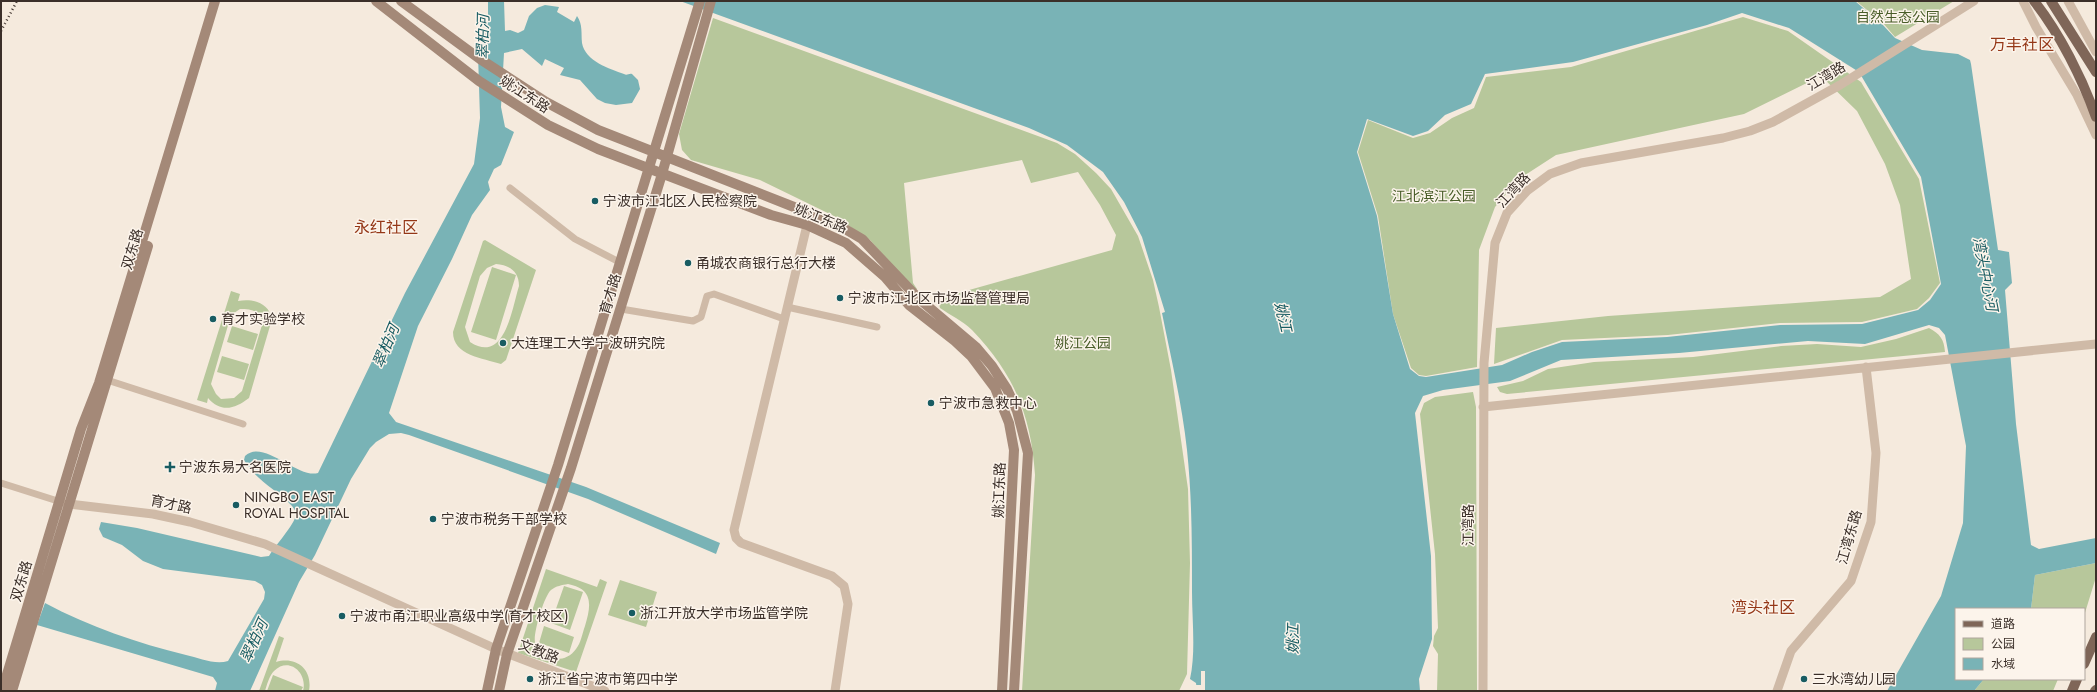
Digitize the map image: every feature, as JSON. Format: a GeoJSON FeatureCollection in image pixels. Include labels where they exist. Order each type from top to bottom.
{"type":"FeatureCollection","features":[{"type":"Feature","properties":{"kind":"main road","name":"双东路"},"geometry":{"type":"LineString","coordinates":[[2,691],[81,429],[99,383],[215,1]]}},
{"type":"Feature","properties":{"kind":"main road","name":"双东路"},"geometry":{"type":"LineString","coordinates":[[12,691],[222,1]]}},
{"type":"Feature","properties":{"kind":"main road","name":"姚江东路"},"geometry":{"type":"LineString","coordinates":[[376,1],[479,81],[548,125],[598,149],[650,170],[771,215],[807,225],[846,243],[885,277],[909,305],[955,341],[983,372],[995,388],[1009,423],[1014,450],[1002,691]]}},
{"type":"Feature","properties":{"kind":"main road","name":"姚江东路"},"geometry":{"type":"LineString","coordinates":[[402,1],[480,59],[546,102],[598,130],[655,154],[794,207],[845,229],[862,240],[918,298],[976,347],[992,366],[1017,411],[1028,453],[1014,691]]}},
{"type":"Feature","properties":{"kind":"main road"},"geometry":{"type":"LineString","coordinates":[[697,30],[700,1]]}},
{"type":"Feature","properties":{"kind":"main road"},"geometry":{"type":"LineString","coordinates":[[697,30],[711,1]]}},
{"type":"Feature","properties":{"kind":"main road"},"geometry":{"type":"LineString","coordinates":[[2034,1],[2043,13],[2085,87],[2096,117]]}},
{"type":"Feature","properties":{"kind":"main road"},"geometry":{"type":"LineString","coordinates":[[2053,3],[2096,72]]}},
{"type":"Feature","properties":{"kind":"main road","name":"育才路"},"geometry":{"type":"LineString","coordinates":[[487,691],[496,650],[548,497],[655,154],[697,30]]}},
{"type":"Feature","properties":{"kind":"main road","name":"育才路"},"geometry":{"type":"LineString","coordinates":[[499,691],[507,654],[571,468],[667,158],[697,30]]}},
{"type":"Feature","properties":{"kind":"main road"},"geometry":{"type":"LineString","coordinates":[[2085,662],[2096,637]]}},
{"type":"Feature","properties":{"kind":"main road"},"geometry":{"type":"LineString","coordinates":[[2072,691],[2077,680]]}},
{"type":"Feature","properties":{"kind":"street","name":"江湾路"},"geometry":{"type":"LineString","coordinates":[[1483,691],[1484,363],[1495,243],[1507,213],[1528,191],[1550,174],[1581,163],[1699,143],[1750,131],[1773,122],[1840,85],[1974,1]]}},
{"type":"Feature","properties":{"kind":"street"},"geometry":{"type":"LineString","coordinates":[[2023,1],[2077,95],[2096,135]]}},
{"type":"Feature","properties":{"kind":"street"},"geometry":{"type":"LineString","coordinates":[[2068,1],[2096,52]]}},
{"type":"Feature","properties":{"kind":"street"},"geometry":{"type":"LineString","coordinates":[[510,188],[575,239],[622,263]]}},
{"type":"Feature","properties":{"kind":"street"},"geometry":{"type":"LineString","coordinates":[[807,225],[734,530],[736,538],[741,543],[832,576],[844,586],[848,604],[835,691]]}},
{"type":"Feature","properties":{"kind":"street"},"geometry":{"type":"LineString","coordinates":[[621,308],[693,321],[701,317],[706,296],[714,294],[784,319]]}},
{"type":"Feature","properties":{"kind":"street"},"geometry":{"type":"LineString","coordinates":[[787,307],[877,327]]}},
{"type":"Feature","properties":{"kind":"street"},"geometry":{"type":"LineString","coordinates":[[1483,407],[1946,358],[2096,344]]}},
{"type":"Feature","properties":{"kind":"street","name":"江湾东路"},"geometry":{"type":"LineString","coordinates":[[1777,691],[1791,651],[1851,581],[1871,522],[1876,453],[1866,367]]}},
{"type":"Feature","properties":{"kind":"street"},"geometry":{"type":"LineString","coordinates":[[107,380],[243,424]]}},
{"type":"Feature","properties":{"kind":"street"},"geometry":{"type":"LineString","coordinates":[[1,483],[70,504]]}},
{"type":"Feature","properties":{"kind":"street","name":"育才路"},"geometry":{"type":"LineString","coordinates":[[70,504],[153,514],[190,522],[265,544],[496,650]]}},
{"type":"Feature","properties":{"kind":"street"},"geometry":{"type":"LineString","coordinates":[[496,650],[507,654]]}},
{"type":"Feature","properties":{"kind":"street","name":"文教路"},"geometry":{"type":"LineString","coordinates":[[507,654],[605,691]]}},
{"type":"Feature","properties":{"kind":"green space","name":"自然生态公园"},"geometry":{"type":"Polygon","coordinates":[[[1856,1],[1954,1],[1895,37],[1883,23],[1856,1]]]}},
{"type":"Feature","properties":{"kind":"green space","name":"江北滨江公园"},"geometry":{"type":"Polygon","coordinates":[[[1743,17],[1788,31],[1861,82],[1919,179],[1940,283],[1929,298],[1917,309],[1862,322],[1780,323],[1668,335],[1562,340],[1494,364],[1496,328],[1608,316],[1880,297],[1911,279],[1900,205],[1885,164],[1857,111],[1821,76],[1744,114],[1556,155],[1519,179],[1495,207],[1479,250],[1477,367],[1426,376],[1419,375],[1411,368],[1393,314],[1378,216],[1358,152],[1368,120],[1413,138],[1430,133],[1452,118],[1474,108],[1486,77],[1571,67],[1743,17]]]}},
{"type":"Feature","properties":{"kind":"green space","name":"姚江公园"},"geometry":{"type":"Polygon","coordinates":[[[713,18],[1057,143],[1075,154],[1111,189],[1138,236],[1153,280],[1171,370],[1188,489],[1190,563],[1187,674],[1179,691],[1022,691],[1035,475],[1029,433],[1018,396],[999,363],[987,346],[972,330],[940,308],[939,304],[945,298],[962,292],[1112,250],[1116,235],[1100,205],[1078,172],[1031,183],[1022,160],[904,183],[913,283],[917,289],[914,290],[870,240],[836,217],[760,180],[691,160],[682,150],[679,134],[713,18]]]}},
{"type":"Feature","properties":{"kind":"green space"},"geometry":{"type":"Polygon","coordinates":[[[485,240],[536,270],[506,360],[501,364],[470,355],[463,351],[454,340],[453,332],[483,241],[485,240]],[[496,264],[487,268],[480,276],[465,327],[470,342],[482,347],[491,346],[499,340],[505,331],[510,319],[519,286],[517,276],[509,267],[496,264]]]}},
{"type":"Feature","properties":{"kind":"green space"},"geometry":{"type":"Polygon","coordinates":[[[492,267],[516,275],[496,340],[471,332],[492,267]]]}},
{"type":"Feature","properties":{"kind":"green space"},"geometry":{"type":"Polygon","coordinates":[[[231,291],[240,294],[238,301],[249,300],[264,305],[268,309],[272,319],[249,398],[239,405],[228,408],[218,406],[208,398],[207,403],[197,400],[231,291]],[[240,309],[231,315],[211,384],[216,394],[221,399],[234,398],[242,391],[262,325],[262,320],[256,312],[240,309]]]}},
{"type":"Feature","properties":{"kind":"green space"},"geometry":{"type":"Polygon","coordinates":[[[232,326],[258,334],[253,350],[227,342],[232,326]]]}},
{"type":"Feature","properties":{"kind":"green space"},"geometry":{"type":"Polygon","coordinates":[[[1929,328],[1941,337],[1945,352],[1507,394],[1500,392],[1497,387],[1523,381],[1548,369],[1594,362],[1693,357],[1781,346],[1817,344],[1861,347],[1896,339],[1929,328]]]}},
{"type":"Feature","properties":{"kind":"green space"},"geometry":{"type":"Polygon","coordinates":[[[222,356],[249,364],[244,380],[217,372],[222,356]]]}},
{"type":"Feature","properties":{"kind":"green space"},"geometry":{"type":"Polygon","coordinates":[[[1473,392],[1476,407],[1477,691],[1437,691],[1438,654],[1433,646],[1434,636],[1438,628],[1435,554],[1420,414],[1424,403],[1435,397],[1473,392]]]}},
{"type":"Feature","properties":{"kind":"green space"},"geometry":{"type":"Polygon","coordinates":[[[2096,563],[2096,577],[2085,613],[2085,608],[2031,608],[2035,575],[2096,563]]]}},
{"type":"Feature","properties":{"kind":"green space"},"geometry":{"type":"Polygon","coordinates":[[[546,569],[597,587],[600,579],[607,582],[576,672],[518,653],[546,569]],[[568,584],[551,590],[542,607],[537,624],[535,642],[539,651],[543,655],[553,659],[568,656],[578,647],[587,619],[589,612],[588,599],[586,594],[576,586],[568,584]]]}},
{"type":"Feature","properties":{"kind":"green space"},"geometry":{"type":"Polygon","coordinates":[[[620,580],[657,592],[646,627],[608,615],[620,580]]]}},
{"type":"Feature","properties":{"kind":"green space"},"geometry":{"type":"Polygon","coordinates":[[[564,586],[583,592],[570,630],[551,623],[564,586]]]}},
{"type":"Feature","properties":{"kind":"green space"},"geometry":{"type":"Polygon","coordinates":[[[544,626],[574,637],[569,653],[539,643],[544,626]]]}},
{"type":"Feature","properties":{"kind":"green space"},"geometry":{"type":"Polygon","coordinates":[[[279,636],[284,638],[276,662],[290,661],[302,666],[306,671],[310,683],[309,691],[303,691],[303,678],[300,673],[291,666],[286,665],[280,667],[272,673],[265,691],[259,691],[279,636]]]}},
{"type":"Feature","properties":{"kind":"green space"},"geometry":{"type":"Polygon","coordinates":[[[273,675],[303,687],[301,691],[267,691],[273,675]]]}},
{"type":"Feature","properties":{"kind":"green space"},"geometry":{"type":"Polygon","coordinates":[[[1983,680],[2058,680],[2053,691],[1974,691],[1983,680]]]}},
{"type":"Feature","properties":{"kind":"water","name":"翠柏河"},"geometry":{"type":"Polygon","coordinates":[[[488,1],[504,1],[505,31],[510,30],[518,33],[524,30],[529,16],[537,8],[545,5],[559,7],[557,12],[574,22],[577,16],[581,26],[582,43],[588,55],[605,67],[625,75],[632,74],[638,80],[640,89],[632,103],[616,105],[605,103],[597,99],[580,80],[560,75],[564,68],[545,59],[542,66],[522,49],[504,53],[501,107],[505,127],[514,132],[501,165],[494,169],[488,182],[490,190],[472,215],[452,259],[418,326],[389,413],[396,422],[586,487],[720,543],[716,554],[588,499],[409,435],[401,433],[389,434],[376,442],[370,448],[351,479],[315,555],[299,582],[250,691],[215,691],[217,683],[213,677],[37,625],[45,603],[79,620],[132,640],[207,661],[228,661],[264,599],[265,592],[262,585],[255,581],[163,569],[143,561],[122,545],[103,537],[99,529],[101,522],[137,528],[261,557],[269,556],[292,524],[295,519],[296,512],[286,500],[254,473],[244,460],[245,456],[252,452],[261,452],[271,455],[301,470],[310,473],[318,473],[405,293],[474,164],[480,118],[478,54],[485,36],[488,1]]]}},
{"type":"Feature","properties":{"kind":"water"},"geometry":{"type":"Polygon","coordinates":[[[680,1],[1855,1],[1882,24],[1895,38],[1922,50],[1958,54],[1970,60],[1998,250],[2009,252],[2012,283],[2005,290],[2016,424],[2031,545],[2039,549],[2096,538],[2096,563],[2035,575],[2031,608],[1955,608],[1955,680],[1983,680],[1974,691],[1887,691],[1941,596],[1963,523],[1966,446],[1945,335],[1939,328],[1929,325],[1865,344],[1808,341],[1679,353],[1561,360],[1510,381],[1443,390],[1423,396],[1415,413],[1431,556],[1432,639],[1419,679],[1420,691],[1197,691],[1196,683],[1190,679],[1193,658],[1193,636],[1189,468],[1176,381],[1162,313],[1165,312],[1142,237],[1124,202],[1103,172],[1067,145],[1029,128],[680,1]],[[1742,13],[1707,25],[1573,62],[1485,74],[1471,104],[1445,115],[1428,131],[1413,136],[1367,119],[1357,152],[1377,216],[1393,314],[1410,369],[1419,376],[1426,377],[1502,365],[1532,352],[1562,342],[1667,337],[1780,325],[1862,324],[1918,310],[1930,300],[1941,284],[1921,177],[1859,72],[1789,28],[1742,13]]]}},
{"type":"Feature","properties":{"kind":"pier"},"geometry":{"type":"Polygon","coordinates":[[[1201,671],[1205,671],[1205,691],[1195,691],[1194,685],[1201,685],[1201,671]]]}},
{"type":"Feature","properties":{"kind":"railway"},"geometry":{"type":"LineString","coordinates":[[1,31],[17,1]]}},
{"type":"Feature","properties":{"kind":"place","name":"宁波市江北区人民检察院"},"geometry":{"type":"Point","coordinates":[595,201]}},
{"type":"Feature","properties":{"kind":"place","name":"甬城农商银行总行大楼"},"geometry":{"type":"Point","coordinates":[688,263]}},
{"type":"Feature","properties":{"kind":"place","name":"宁波市江北区市场监督管理局"},"geometry":{"type":"Point","coordinates":[840,298]}},
{"type":"Feature","properties":{"kind":"place","name":"育才实验学校"},"geometry":{"type":"Point","coordinates":[213,319]}},
{"type":"Feature","properties":{"kind":"place","name":"大连理工大学宁波研究院"},"geometry":{"type":"Point","coordinates":[503,343]}},
{"type":"Feature","properties":{"kind":"place","name":"宁波市急救中心"},"geometry":{"type":"Point","coordinates":[931,403]}},
{"type":"Feature","properties":{"kind":"place","name":"宁波东易大名医院"},"geometry":{"type":"Point","coordinates":[170,467]}},
{"type":"Feature","properties":{"kind":"place","name":"NINGBO EAST ROYAL HOSPITAL"},"geometry":{"type":"Point","coordinates":[236,505]}},
{"type":"Feature","properties":{"kind":"place","name":"宁波市税务干部学校"},"geometry":{"type":"Point","coordinates":[433,519]}},
{"type":"Feature","properties":{"kind":"place","name":"浙江开放大学市场监管学院"},"geometry":{"type":"Point","coordinates":[632,613]}},
{"type":"Feature","properties":{"kind":"place","name":"宁波市甬江职业高级中学(育才校区)"},"geometry":{"type":"Point","coordinates":[342,616]}},
{"type":"Feature","properties":{"kind":"place","name":"浙江省宁波市第四中学"},"geometry":{"type":"Point","coordinates":[530,679]}},
{"type":"Feature","properties":{"kind":"place","name":"三水湾幼儿园"},"geometry":{"type":"Point","coordinates":[1804,679]}},
{"type":"Feature","properties":{"kind":"district","name":"万丰社区"},"geometry":{"type":"Point","coordinates":[2022,44]}},
{"type":"Feature","properties":{"kind":"district","name":"永红社区"},"geometry":{"type":"Point","coordinates":[386,227]}},
{"type":"Feature","properties":{"kind":"district","name":"湾头社区"},"geometry":{"type":"Point","coordinates":[1763,607]}},
{"type":"Feature","properties":{"kind":"water label","name":"湾头中心河"},"geometry":{"type":"Point","coordinates":[1985,274]}},
{"type":"Feature","properties":{"kind":"water label","name":"姚江"},"geometry":{"type":"Point","coordinates":[1283,317]}},
{"type":"Feature","properties":{"kind":"water label","name":"姚江"},"geometry":{"type":"Point","coordinates":[1293,639]}}]}
